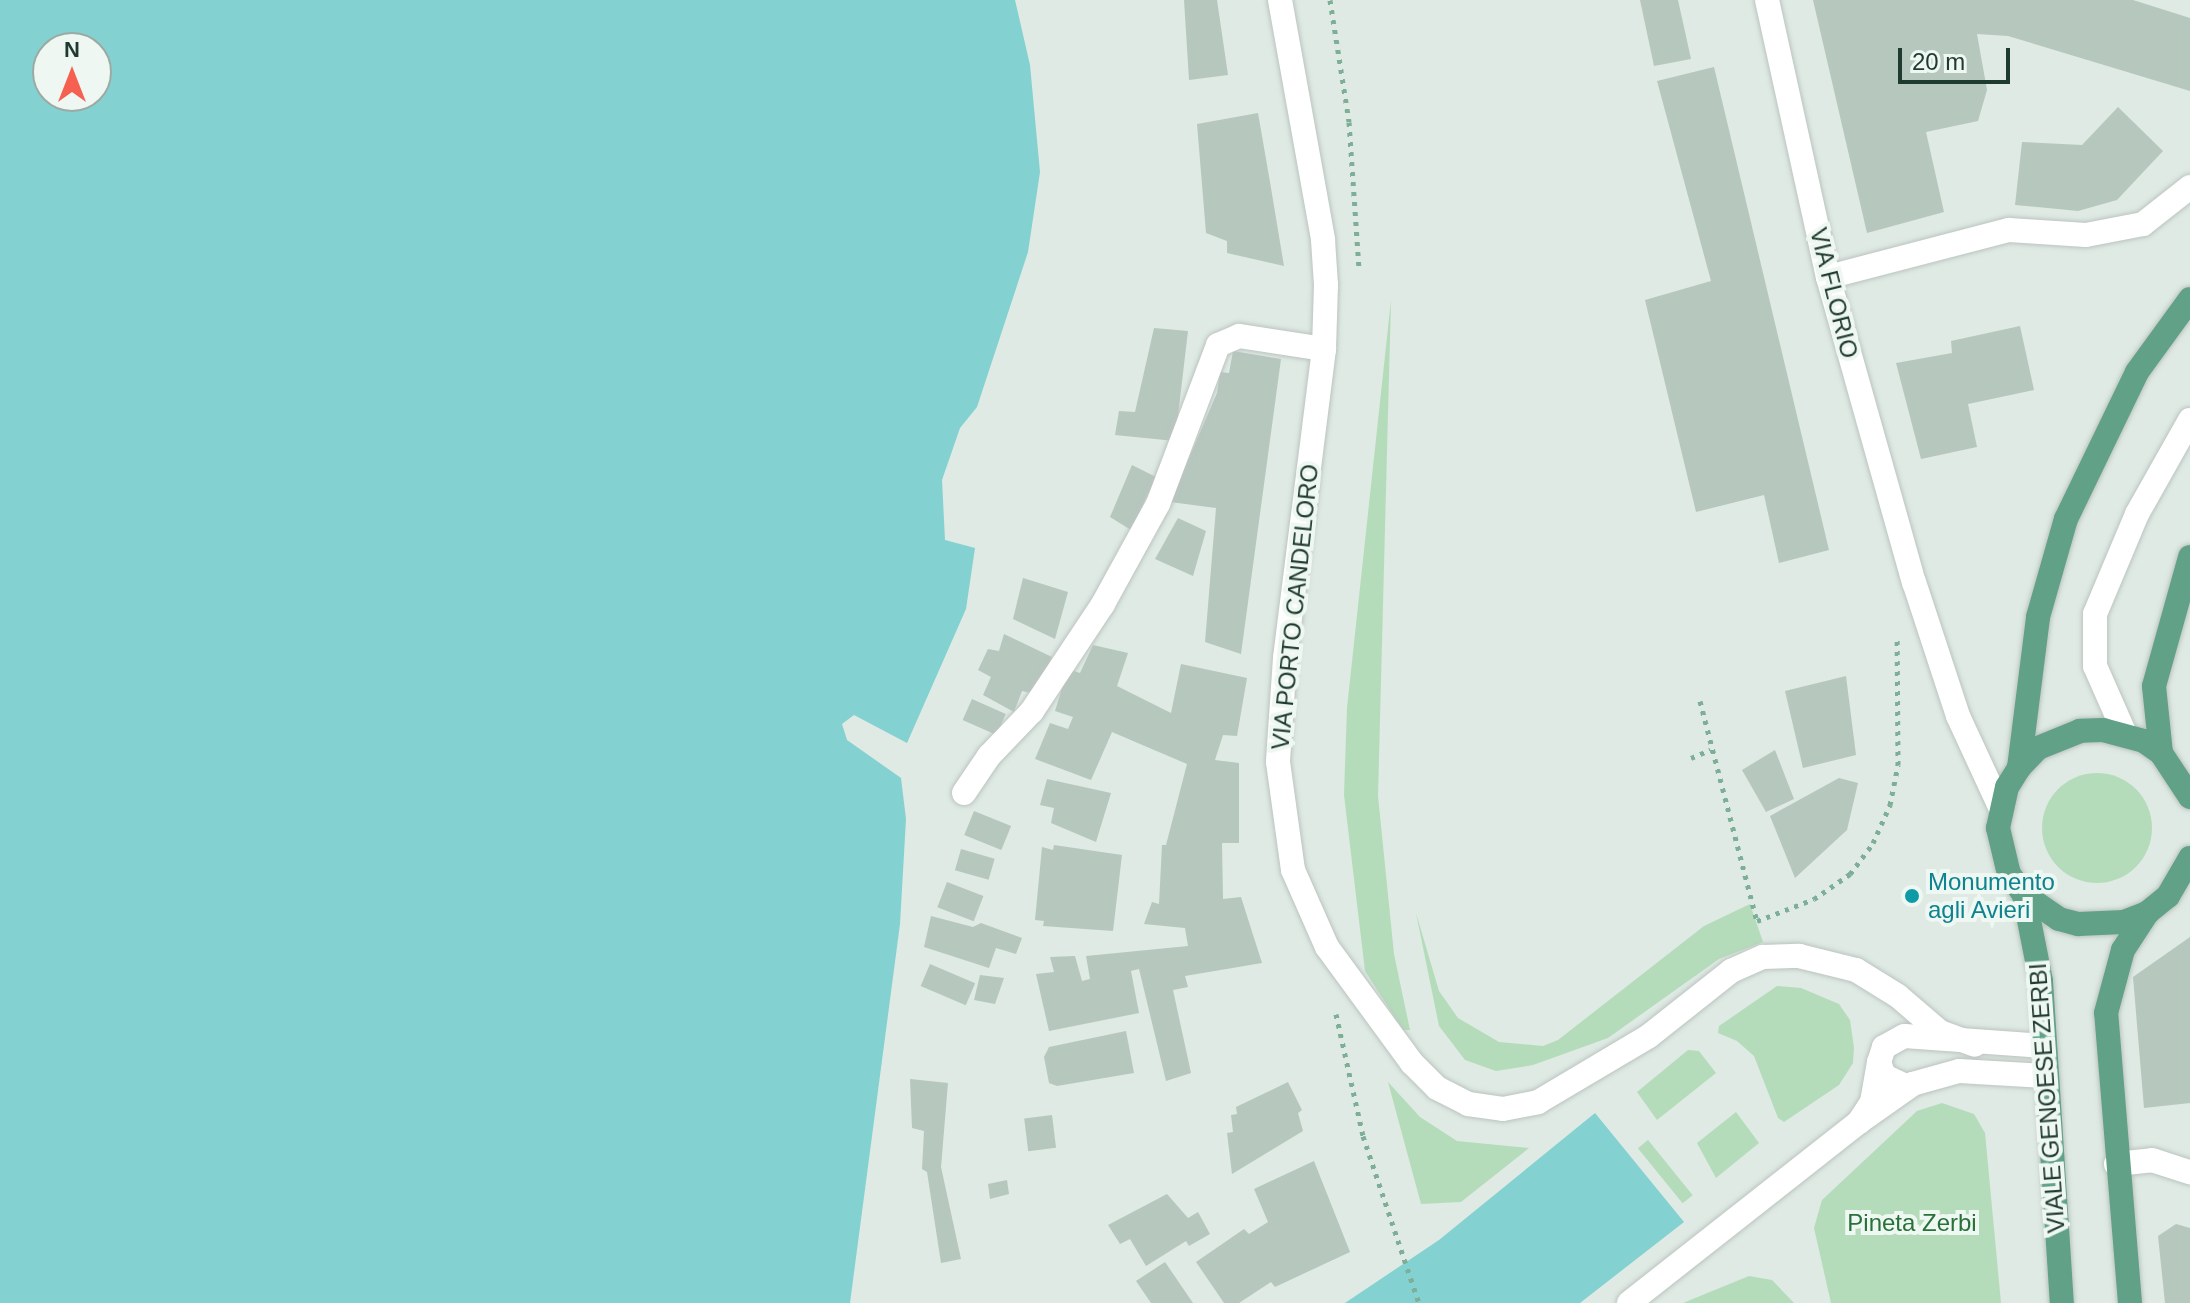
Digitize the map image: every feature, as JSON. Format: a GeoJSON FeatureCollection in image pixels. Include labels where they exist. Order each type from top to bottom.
{"type":"FeatureCollection","features":[{"type":"Feature","properties":{"kind":"main road"},"geometry":{"type":"LineString","coordinates":[[2019,768],[2038,617],[2052,563],[2098,446],[2156,343],[2190,299]]}},
{"type":"Feature","properties":{"kind":"main road"},"geometry":{"type":"LineString","coordinates":[[2161,753],[2154,686],[2190,557]]}},
{"type":"Feature","properties":{"kind":"main road","name":"VIALE GENOESE ZERBI"},"geometry":{"type":"LineString","coordinates":[[2062,1303],[2036,937],[2024,895],[2000,849],[2000,807],[2019,768],[2058,737],[2103,730],[2125,734],[2161,753],[2187,786]]}},
{"type":"Feature","properties":{"kind":"main road"},"geometry":{"type":"LineString","coordinates":[[2024,895],[2040,909],[2078,924],[2124,922],[2147,913],[2168,896],[2190,858]]}},
{"type":"Feature","properties":{"kind":"main road"},"geometry":{"type":"LineString","coordinates":[[2130,1303],[2116,1164],[2106,1013],[2123,950],[2147,913]]}},
{"type":"Feature","properties":{"kind":"street","name":"VIA PORTO CANDELORO"},"geometry":{"type":"LineString","coordinates":[[1280,0],[1323,240],[1324,349],[1279,716],[1283,818],[1293,870],[1327,947],[1412,1063],[1437,1088],[1468,1104],[1503,1109],[1538,1102],[1649,1036],[1731,971],[1781,955],[1856,970],[1898,996],[1940,1032],[1975,1045]]}},
{"type":"Feature","properties":{"kind":"street","name":"VIA FLORIO"},"geometry":{"type":"LineString","coordinates":[[1767,0],[1828,277],[1914,582],[1958,716],[2000,807]]}},
{"type":"Feature","properties":{"kind":"street"},"geometry":{"type":"LineString","coordinates":[[1828,277],[2009,230],[2086,235],[2143,224],[2190,187]]}},
{"type":"Feature","properties":{"kind":"street"},"geometry":{"type":"LineString","coordinates":[[964,793],[989,756],[1032,711],[1103,604],[1158,504],[1218,345],[1239,336],[1324,349]]}},
{"type":"Feature","properties":{"kind":"street"},"geometry":{"type":"LineString","coordinates":[[2125,734],[2095,666],[2095,614],[2137,514],[2190,420]]}},
{"type":"Feature","properties":{"kind":"street"},"geometry":{"type":"LineString","coordinates":[[2168,896],[2190,883]]}},
{"type":"Feature","properties":{"kind":"street"},"geometry":{"type":"LineString","coordinates":[[1859,1122],[1872,1102],[1884,1047],[1904,1036],[1975,1045],[2044,1046]]}},
{"type":"Feature","properties":{"kind":"street"},"geometry":{"type":"LineString","coordinates":[[1879,1062],[1890,1081],[1913,1084]]}},
{"type":"Feature","properties":{"kind":"street"},"geometry":{"type":"LineString","coordinates":[[1629,1303],[1859,1122],[1913,1084],[1959,1071],[2045,1076]]}},
{"type":"Feature","properties":{"kind":"street"},"geometry":{"type":"LineString","coordinates":[[2116,1164],[2152,1160],[2190,1172]]}},
{"type":"Feature","properties":{"kind":"path"},"geometry":{"type":"LineString","coordinates":[[1330,0],[1352,148],[1359,277]]}},
{"type":"Feature","properties":{"kind":"path"},"geometry":{"type":"LineString","coordinates":[[1757,921],[1814,899],[1850,874],[1873,843],[1890,805],[1898,765],[1897,639],[1914,582]]}},
{"type":"Feature","properties":{"kind":"path"},"geometry":{"type":"LineString","coordinates":[[1700,701],[1710,750],[1760,930]]}},
{"type":"Feature","properties":{"kind":"path"},"geometry":{"type":"LineString","coordinates":[[1691,758],[1710,750]]}},
{"type":"Feature","properties":{"kind":"path"},"geometry":{"type":"LineString","coordinates":[[1335,1006],[1363,1136],[1392,1231],[1419,1303]]}},
{"type":"Feature","properties":{"kind":"green space"},"geometry":{"type":"Polygon","coordinates":[[[1391,300],[1378,796],[1394,954],[1410,1030],[1403,1030],[1365,971],[1344,795],[1347,708],[1391,300]]]}},
{"type":"Feature","properties":{"kind":"green space"},"geometry":{"type":"Polygon","coordinates":[[[2097,773],[2118,778],[2136,789],[2147,807],[2152,828],[2147,849],[2136,867],[2118,878],[2097,883],[2076,878],[2058,867],[2047,849],[2042,828],[2047,807],[2058,789],[2076,778],[2097,773]]]}},
{"type":"Feature","properties":{"kind":"green space"},"geometry":{"type":"Polygon","coordinates":[[[1750,904],[1763,942],[1719,959],[1608,1038],[1533,1065],[1496,1071],[1465,1060],[1439,1026],[1416,913],[1439,991],[1458,1018],[1499,1042],[1543,1046],[1558,1040],[1704,926],[1750,904]]]}},
{"type":"Feature","properties":{"kind":"green space"},"geometry":{"type":"Polygon","coordinates":[[[1777,986],[1801,988],[1839,1004],[1850,1020],[1854,1048],[1853,1063],[1839,1085],[1784,1122],[1778,1118],[1754,1056],[1737,1041],[1718,1033],[1719,1026],[1777,986]]]}},
{"type":"Feature","properties":{"kind":"green space"},"geometry":{"type":"Polygon","coordinates":[[[1688,1050],[1699,1051],[1716,1073],[1657,1120],[1637,1092],[1688,1050]]]}},
{"type":"Feature","properties":{"kind":"green space"},"geometry":{"type":"Polygon","coordinates":[[[1388,1082],[1420,1117],[1457,1141],[1529,1148],[1461,1202],[1421,1204],[1388,1082]]]}},
{"type":"Feature","properties":{"kind":"green space","name":"Pineta Zerbi"},"geometry":{"type":"Polygon","coordinates":[[[1942,1103],[1974,1114],[1985,1133],[2001,1303],[1831,1303],[1814,1228],[1822,1200],[1917,1111],[1942,1103]]]}},
{"type":"Feature","properties":{"kind":"green space"},"geometry":{"type":"Polygon","coordinates":[[[1736,1112],[1759,1143],[1716,1178],[1697,1143],[1736,1112]]]}},
{"type":"Feature","properties":{"kind":"green space"},"geometry":{"type":"Polygon","coordinates":[[[1648,1140],[1693,1195],[1683,1203],[1638,1148],[1648,1140]]]}},
{"type":"Feature","properties":{"kind":"green space"},"geometry":{"type":"Polygon","coordinates":[[[1749,1276],[1772,1280],[1794,1303],[1683,1303],[1749,1276]]]}},
{"type":"Feature","properties":{"kind":"water"},"geometry":{"type":"Polygon","coordinates":[[[0,0],[1015,0],[1030,65],[1040,172],[1028,252],[977,407],[960,428],[942,480],[945,540],[975,548],[966,609],[907,743],[854,715],[842,724],[847,740],[901,778],[906,819],[900,924],[850,1303],[0,1303],[0,0]]]}},
{"type":"Feature","properties":{"kind":"water"},"geometry":{"type":"Polygon","coordinates":[[[1595,1113],[1684,1222],[1580,1303],[1345,1303],[1439,1240],[1595,1113]]]}},
{"type":"Feature","properties":{"kind":"building"},"geometry":{"type":"Polygon","coordinates":[[[1184,0],[1217,0],[1228,75],[1189,80],[1184,0]]]}},
{"type":"Feature","properties":{"kind":"building"},"geometry":{"type":"Polygon","coordinates":[[[1640,0],[1678,0],[1691,59],[1654,66],[1640,0]]]}},
{"type":"Feature","properties":{"kind":"building"},"geometry":{"type":"Polygon","coordinates":[[[1813,0],[2133,0],[2190,18],[2190,91],[2008,36],[1977,34],[1987,90],[1978,121],[1926,132],[1944,212],[1867,233],[1813,0]]]}},
{"type":"Feature","properties":{"kind":"building"},"geometry":{"type":"Polygon","coordinates":[[[1714,67],[1829,550],[1779,563],[1764,495],[1696,512],[1645,300],[1711,281],[1657,81],[1714,67]]]}},
{"type":"Feature","properties":{"kind":"building"},"geometry":{"type":"Polygon","coordinates":[[[2118,107],[2163,151],[2117,200],[2078,211],[2015,205],[2022,142],[2082,145],[2118,107]]]}},
{"type":"Feature","properties":{"kind":"building"},"geometry":{"type":"Polygon","coordinates":[[[1258,113],[1284,266],[1227,253],[1227,241],[1206,233],[1197,124],[1258,113]]]}},
{"type":"Feature","properties":{"kind":"building"},"geometry":{"type":"Polygon","coordinates":[[[2020,326],[2034,390],[1968,404],[1977,447],[1921,459],[1896,363],[1952,353],[1951,341],[2020,326]]]}},
{"type":"Feature","properties":{"kind":"building"},"geometry":{"type":"Polygon","coordinates":[[[1154,328],[1188,331],[1175,441],[1115,435],[1119,411],[1135,412],[1154,328]]]}},
{"type":"Feature","properties":{"kind":"building"},"geometry":{"type":"Polygon","coordinates":[[[1233,351],[1281,359],[1241,654],[1205,642],[1216,508],[1170,502],[1217,393],[1220,372],[1229,373],[1233,351]]]}},
{"type":"Feature","properties":{"kind":"building"},"geometry":{"type":"Polygon","coordinates":[[[1132,465],[1156,477],[1131,530],[1110,517],[1132,465]]]}},
{"type":"Feature","properties":{"kind":"building"},"geometry":{"type":"Polygon","coordinates":[[[1178,518],[1206,531],[1193,576],[1155,559],[1178,518]]]}},
{"type":"Feature","properties":{"kind":"building"},"geometry":{"type":"Polygon","coordinates":[[[1023,578],[1068,592],[1055,639],[1013,619],[1023,578]]]}},
{"type":"Feature","properties":{"kind":"building"},"geometry":{"type":"Polygon","coordinates":[[[1004,634],[1052,657],[1036,694],[1022,691],[1014,712],[983,695],[991,677],[978,670],[988,649],[999,651],[1004,634]]]}},
{"type":"Feature","properties":{"kind":"building"},"geometry":{"type":"Polygon","coordinates":[[[1093,645],[1128,653],[1117,686],[1171,713],[1181,664],[1247,678],[1237,736],[1223,735],[1215,760],[1239,763],[1239,843],[1222,843],[1223,899],[1241,897],[1262,963],[1185,976],[1188,987],[1173,990],[1191,1073],[1166,1081],[1139,969],[1131,971],[1139,1013],[1049,1031],[1036,974],[1054,972],[1050,957],[1075,956],[1082,981],[1090,979],[1086,956],[1188,946],[1185,928],[1144,924],[1152,902],[1159,904],[1162,845],[1166,845],[1187,764],[1112,732],[1091,780],[1035,759],[1050,723],[1068,729],[1073,717],[1055,711],[1068,669],[1080,673],[1093,645]]]}},
{"type":"Feature","properties":{"kind":"building"},"geometry":{"type":"Polygon","coordinates":[[[1846,676],[1856,755],[1803,768],[1785,691],[1846,676]]]}},
{"type":"Feature","properties":{"kind":"building"},"geometry":{"type":"Polygon","coordinates":[[[972,699],[1006,714],[996,735],[963,720],[972,699]]]}},
{"type":"Feature","properties":{"kind":"building"},"geometry":{"type":"Polygon","coordinates":[[[1775,750],[1794,799],[1766,812],[1742,770],[1775,750]]]}},
{"type":"Feature","properties":{"kind":"building"},"geometry":{"type":"Polygon","coordinates":[[[1839,778],[1858,783],[1847,830],[1795,878],[1770,816],[1839,778]]]}},
{"type":"Feature","properties":{"kind":"building"},"geometry":{"type":"Polygon","coordinates":[[[1047,779],[1111,793],[1096,842],[1051,823],[1054,808],[1040,805],[1047,779]]]}},
{"type":"Feature","properties":{"kind":"building"},"geometry":{"type":"Polygon","coordinates":[[[974,811],[1011,826],[1001,850],[964,835],[974,811]]]}},
{"type":"Feature","properties":{"kind":"building"},"geometry":{"type":"Polygon","coordinates":[[[1054,845],[1122,855],[1113,931],[1043,926],[1044,921],[1035,920],[1042,847],[1053,850],[1054,845]]]}},
{"type":"Feature","properties":{"kind":"building"},"geometry":{"type":"Polygon","coordinates":[[[961,849],[995,859],[989,880],[955,870],[961,849]]]}},
{"type":"Feature","properties":{"kind":"building"},"geometry":{"type":"Polygon","coordinates":[[[947,882],[983,896],[974,921],[937,907],[947,882]]]}},
{"type":"Feature","properties":{"kind":"building"},"geometry":{"type":"Polygon","coordinates":[[[931,916],[973,927],[981,923],[1022,938],[1016,954],[996,948],[989,968],[924,947],[931,916]]]}},
{"type":"Feature","properties":{"kind":"building"},"geometry":{"type":"Polygon","coordinates":[[[2190,937],[2190,1103],[2144,1108],[2133,977],[2190,937]]]}},
{"type":"Feature","properties":{"kind":"building"},"geometry":{"type":"Polygon","coordinates":[[[930,964],[975,983],[966,1005],[921,986],[930,964]]]}},
{"type":"Feature","properties":{"kind":"building"},"geometry":{"type":"Polygon","coordinates":[[[980,975],[1004,978],[995,1004],[974,1000],[980,975]]]}},
{"type":"Feature","properties":{"kind":"building"},"geometry":{"type":"Polygon","coordinates":[[[1126,1031],[1134,1073],[1057,1086],[1049,1083],[1044,1057],[1049,1047],[1126,1031]]]}},
{"type":"Feature","properties":{"kind":"building"},"geometry":{"type":"Polygon","coordinates":[[[910,1079],[948,1083],[941,1167],[961,1259],[941,1263],[927,1172],[922,1169],[924,1131],[912,1128],[910,1079]]]}},
{"type":"Feature","properties":{"kind":"building"},"geometry":{"type":"Polygon","coordinates":[[[1288,1082],[1302,1110],[1298,1113],[1303,1131],[1232,1174],[1227,1133],[1233,1132],[1231,1115],[1237,1114],[1236,1107],[1288,1082]]]}},
{"type":"Feature","properties":{"kind":"building"},"geometry":{"type":"Polygon","coordinates":[[[1052,1115],[1056,1148],[1028,1151],[1024,1118],[1052,1115]]]}},
{"type":"Feature","properties":{"kind":"building"},"geometry":{"type":"Polygon","coordinates":[[[1314,1161],[1350,1252],[1275,1287],[1271,1282],[1239,1303],[1224,1303],[1196,1262],[1244,1229],[1249,1234],[1268,1222],[1254,1189],[1314,1161]]]}},
{"type":"Feature","properties":{"kind":"building"},"geometry":{"type":"Polygon","coordinates":[[[1007,1180],[1009,1194],[990,1199],[988,1184],[1007,1180]]]}},
{"type":"Feature","properties":{"kind":"building"},"geometry":{"type":"Polygon","coordinates":[[[1167,1194],[1188,1218],[1198,1212],[1210,1234],[1189,1246],[1186,1241],[1146,1266],[1130,1239],[1120,1244],[1108,1225],[1167,1194]]]}},
{"type":"Feature","properties":{"kind":"building"},"geometry":{"type":"Polygon","coordinates":[[[2176,1224],[2190,1228],[2190,1303],[2165,1303],[2158,1236],[2176,1224]]]}},
{"type":"Feature","properties":{"kind":"building"},"geometry":{"type":"Polygon","coordinates":[[[1165,1262],[1193,1303],[1151,1303],[1136,1281],[1165,1262]]]}},
{"type":"Feature","properties":{"kind":"place","name":"Monumento agli Avieri"},"geometry":{"type":"Point","coordinates":[1912,896]}}]}
